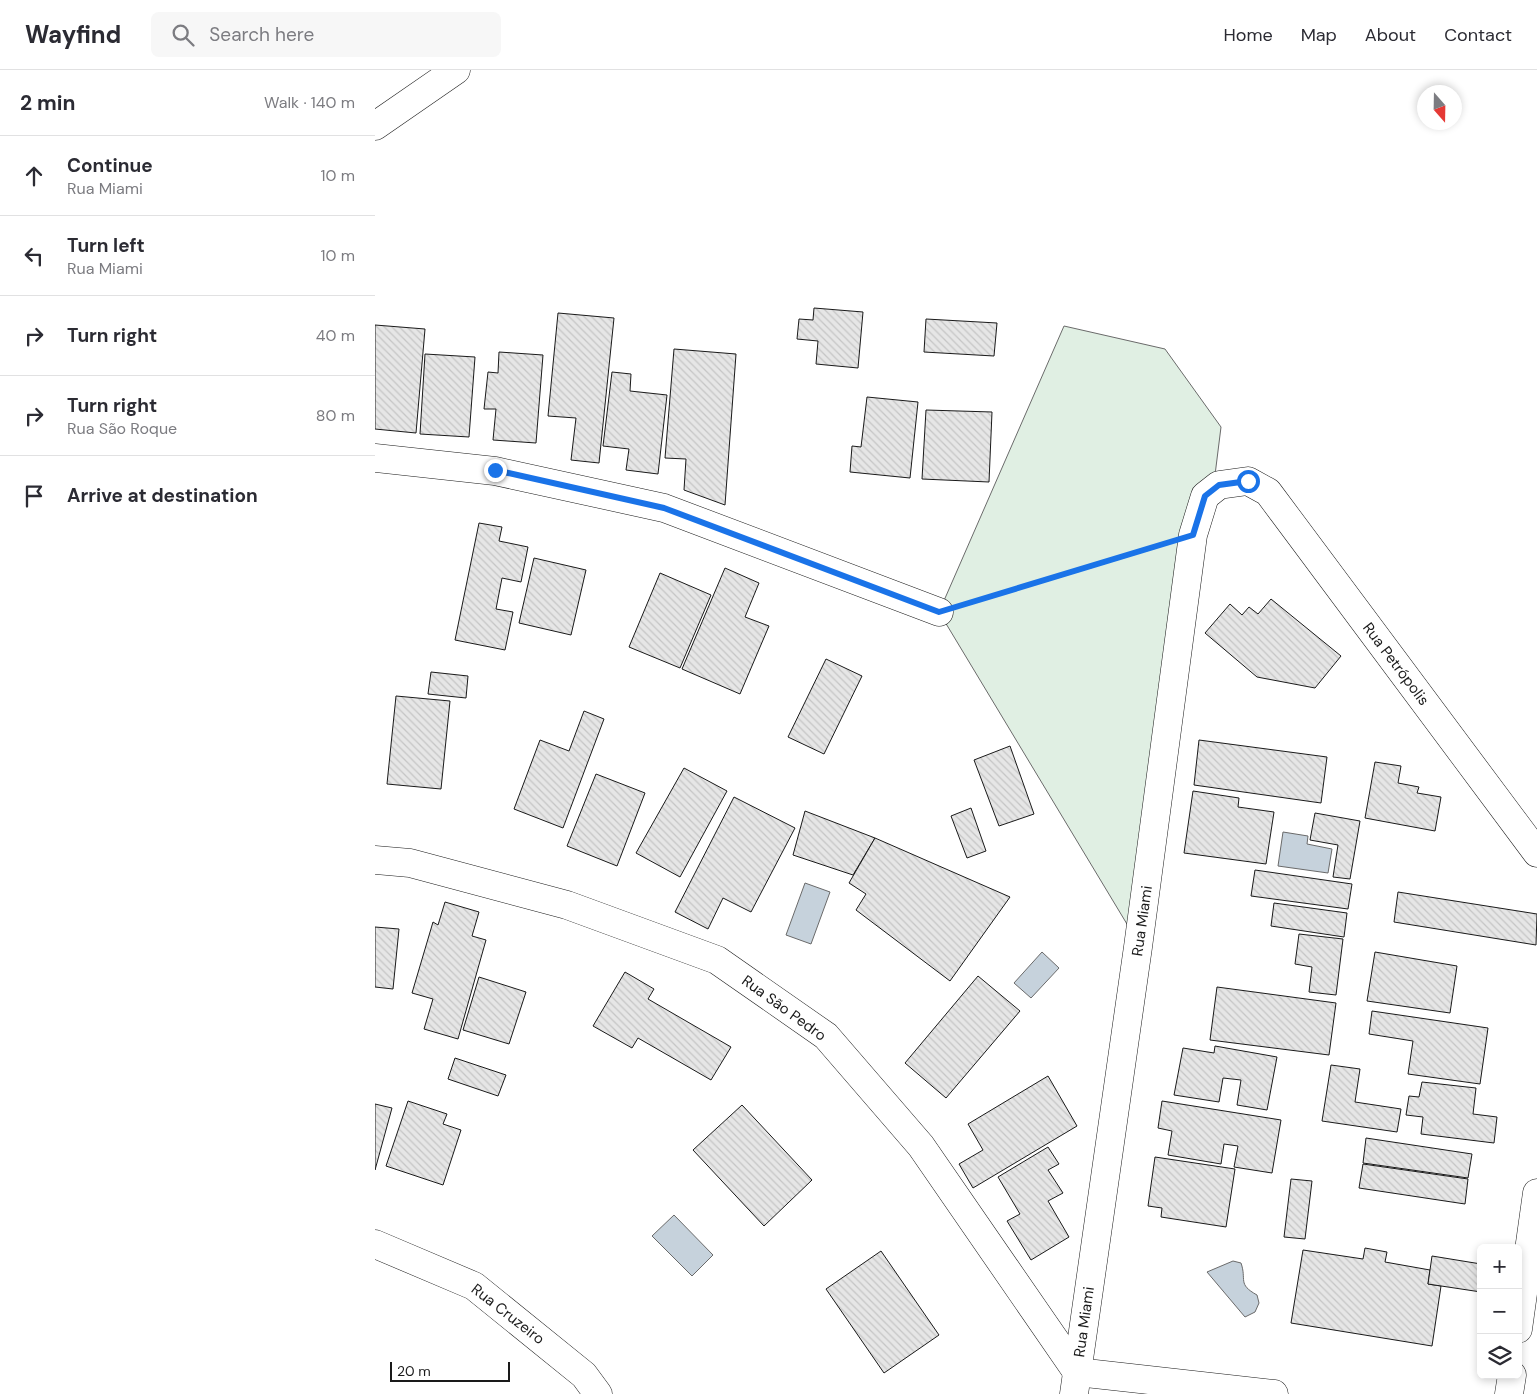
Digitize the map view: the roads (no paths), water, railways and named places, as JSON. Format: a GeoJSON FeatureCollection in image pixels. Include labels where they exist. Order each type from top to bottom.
{"type":"FeatureCollection","features":[{"type":"Feature","properties":{"kind":"street"},"geometry":{"type":"LineString","coordinates":[[375,126],[456,70]]}},
{"type":"Feature","properties":{"kind":"street"},"geometry":{"type":"LineString","coordinates":[[375,458],[495,470],[664,508],[939,612]]}},
{"type":"Feature","properties":{"kind":"street","name":"Rua Miami"},"geometry":{"type":"LineString","coordinates":[[1075,1383],[1138,947],[1193,535],[1205,496],[1219,485],[1248,481]]}},
{"type":"Feature","properties":{"kind":"street","name":"Rua Petrópolis"},"geometry":{"type":"LineString","coordinates":[[1248,481],[1268,492],[1537,853]]}},
{"type":"Feature","properties":{"kind":"street","name":"Rua São Pedro"},"geometry":{"type":"LineString","coordinates":[[375,860],[410,863],[567,905],[717,960],[826,1036],[921,1146],[1075,1383]]}},
{"type":"Feature","properties":{"kind":"street"},"geometry":{"type":"LineString","coordinates":[[1522,1300],[1537,1193]]}},
{"type":"Feature","properties":{"kind":"street","name":"Rua Cruzeiro"},"geometry":{"type":"LineString","coordinates":[[375,1244],[474,1286],[584,1375],[599,1394]]}},
{"type":"Feature","properties":{"kind":"street"},"geometry":{"type":"LineString","coordinates":[[1509,1394],[1511,1379]]}},
{"type":"Feature","properties":{"kind":"street"},"geometry":{"type":"LineString","coordinates":[[1075,1383],[1274,1394]]}}]}
